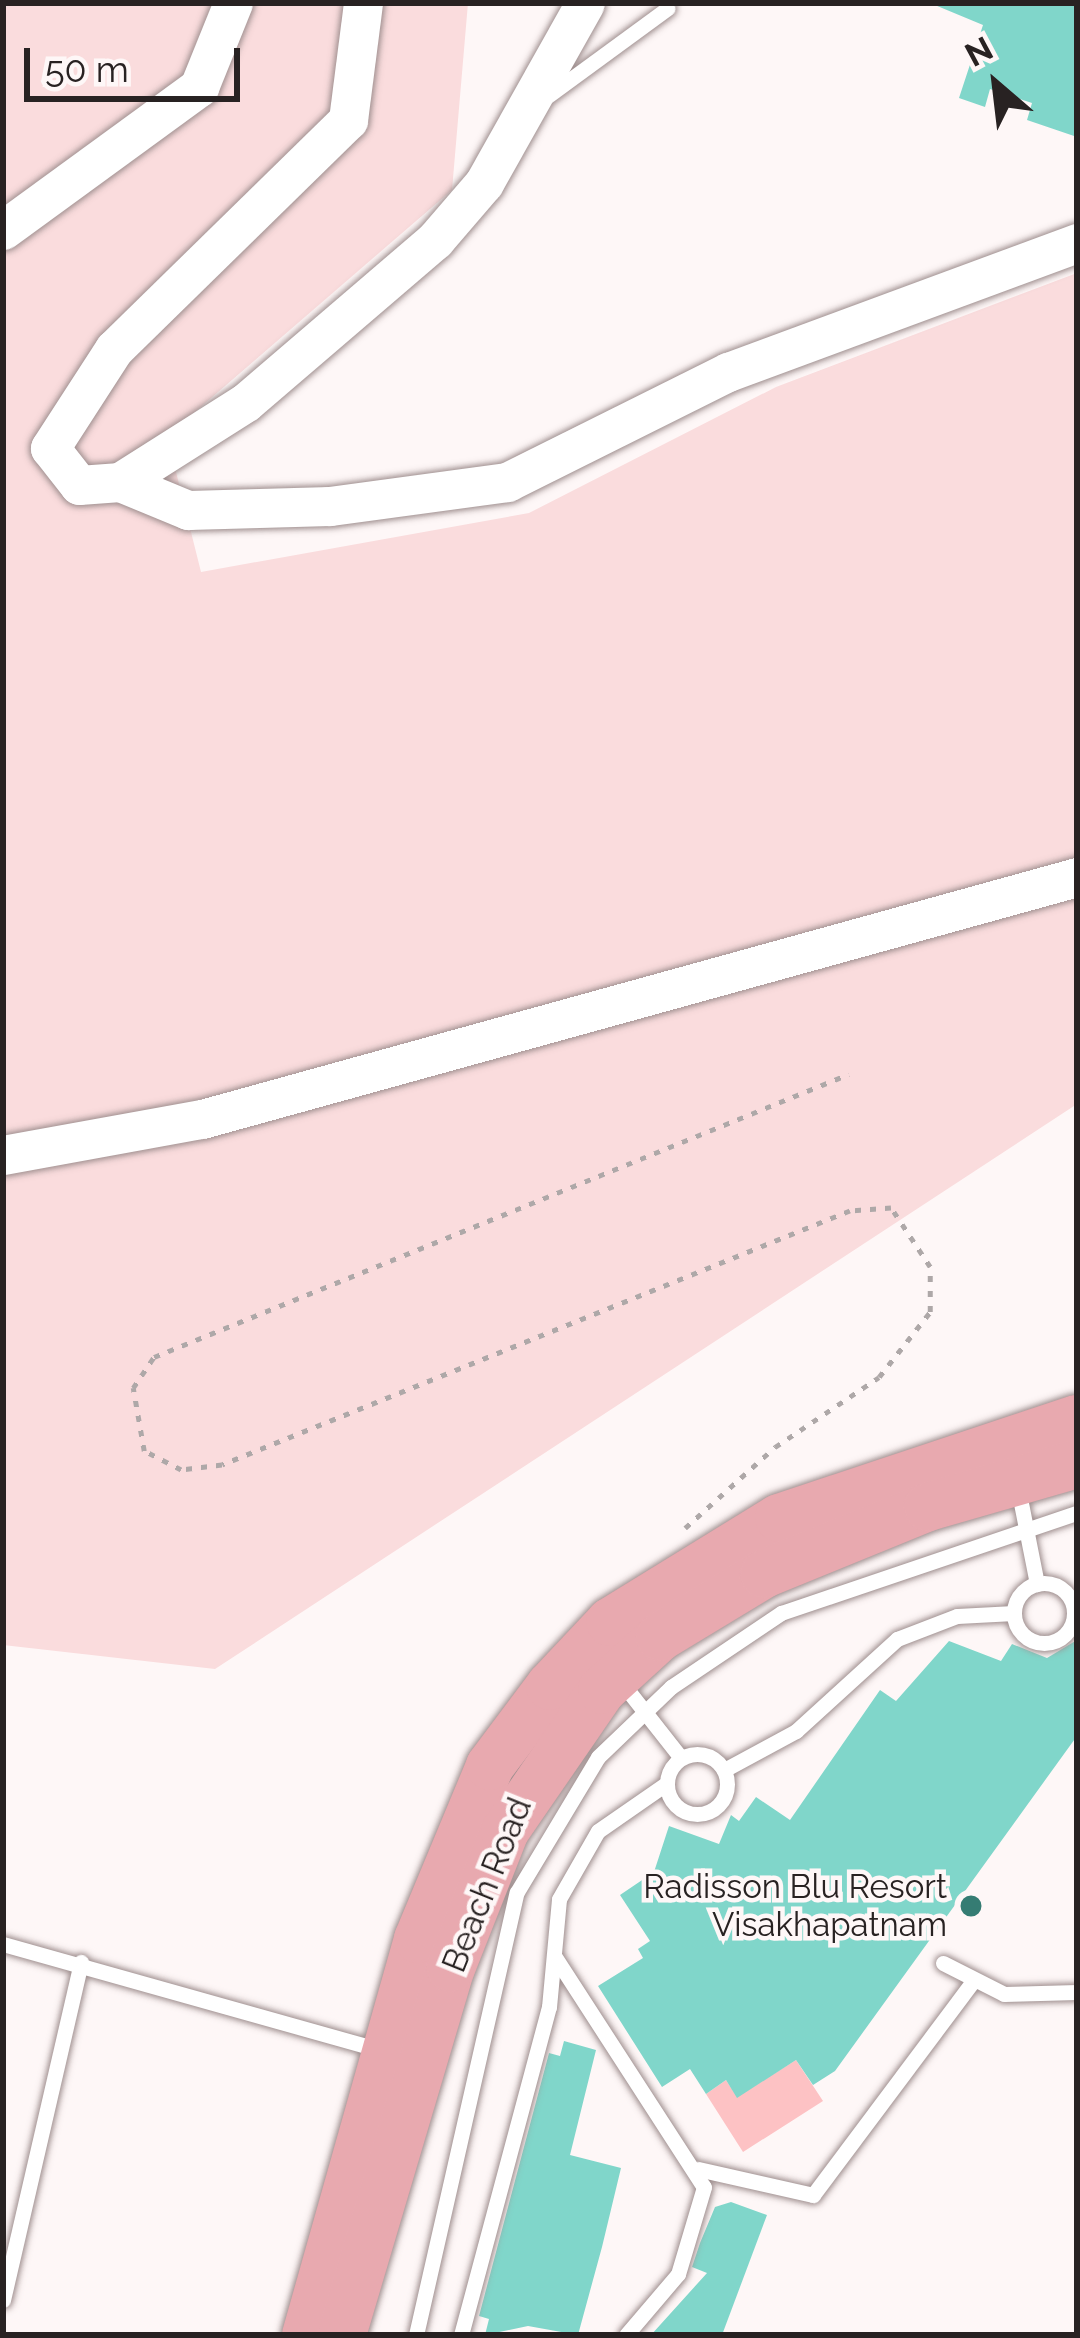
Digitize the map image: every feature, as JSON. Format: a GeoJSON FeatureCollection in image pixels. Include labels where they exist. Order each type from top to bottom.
{"type":"FeatureCollection","features":[{"type":"Feature","properties":{"kind":"main road"},"geometry":{"type":"LineString","coordinates":[[306,2335],[382,2051],[490,1766],[610,1622],[779,1518],[1077,1419]]}},
{"type":"Feature","properties":{"kind":"main road","name":"Beach Road"},"geometry":{"type":"LineString","coordinates":[[342,2335],[452,1968],[530,1781],[764,1574],[1016,1479],[1077,1464]]}},
{"type":"Feature","properties":{"kind":"street"},"geometry":{"type":"LineString","coordinates":[[3,230],[199,87],[233,3]]}},
{"type":"Feature","properties":{"kind":"street"},"geometry":{"type":"LineString","coordinates":[[363,3],[348,120],[114,349],[50,448],[80,485],[119,482],[188,510],[330,506],[507,482],[728,372],[1077,243]]}},
{"type":"Feature","properties":{"kind":"street"},"geometry":{"type":"LineString","coordinates":[[119,482],[246,402],[435,241],[527,110],[585,3]]}},
{"type":"Feature","properties":{"kind":"street"},"geometry":{"type":"LineString","coordinates":[[3,1155],[202,1119],[1077,878]]}},
{"type":"Feature","properties":{"kind":"lane"},"geometry":{"type":"LineString","coordinates":[[527,110],[668,8]]}},
{"type":"Feature","properties":{"kind":"lane"},"geometry":{"type":"LineString","coordinates":[[724,1769],[796,1731],[897,1639],[958,1616],[1014,1613],[1037,1584],[1016,1479]]}},
{"type":"Feature","properties":{"kind":"lane"},"geometry":{"type":"LineString","coordinates":[[416,2335],[517,1892],[560,1805],[631,1693],[798,1605],[1026,1526],[1077,1513]]}},
{"type":"Feature","properties":{"kind":"lane"},"geometry":{"type":"LineString","coordinates":[[1014,1613],[1027,1638],[1056,1641],[1074,1618],[1071,1587],[1037,1584]]}},
{"type":"Feature","properties":{"kind":"lane"},"geometry":{"type":"LineString","coordinates":[[631,1693],[681,1758]]}},
{"type":"Feature","properties":{"kind":"lane"},"geometry":{"type":"LineString","coordinates":[[461,2335],[549,2007],[555,1912],[584,1849],[616,1812],[667,1783],[681,1758],[700,1753],[724,1769]]}},
{"type":"Feature","properties":{"kind":"lane"},"geometry":{"type":"LineString","coordinates":[[667,1783],[680,1809],[709,1811],[724,1798],[724,1769]]}},
{"type":"Feature","properties":{"kind":"lane"},"geometry":{"type":"LineString","coordinates":[[3,1944],[81,1962],[382,2051]]}},
{"type":"Feature","properties":{"kind":"lane"},"geometry":{"type":"LineString","coordinates":[[553,1954],[698,2169],[692,2246],[626,2335]]}},
{"type":"Feature","properties":{"kind":"lane"},"geometry":{"type":"LineString","coordinates":[[3,2300],[81,1962]]}},
{"type":"Feature","properties":{"kind":"lane"},"geometry":{"type":"LineString","coordinates":[[943,1963],[1004,1994],[1077,1992]]}},
{"type":"Feature","properties":{"kind":"lane"},"geometry":{"type":"LineString","coordinates":[[698,2169],[820,2190],[973,1982]]}},
{"type":"Feature","properties":{"kind":"path"},"geometry":{"type":"LineString","coordinates":[[674,1538],[775,1447],[879,1377],[930,1312],[930,1267],[891,1208],[850,1211],[221,1465],[182,1470],[144,1451],[133,1388],[154,1357],[849,1074]]}},
{"type":"Feature","properties":{"kind":"shaded area"},"geometry":{"type":"Polygon","coordinates":[[[3,3],[468,3],[452,190],[167,436],[201,572],[529,513],[776,387],[1077,273],[1077,1104],[215,1669],[3,1645],[3,3]]]}},
{"type":"Feature","properties":{"kind":"shaded area"},"geometry":{"type":"Polygon","coordinates":[[[796,2060],[823,2101],[743,2152],[706,2094],[726,2080],[737,2097],[796,2060]]]}},
{"type":"Feature","properties":{"kind":"building"},"geometry":{"type":"Polygon","coordinates":[[[930,3],[1077,3],[1077,137],[1027,120],[1032,103],[990,89],[985,107],[959,98],[983,25],[930,3]]]}},
{"type":"Feature","properties":{"kind":"building"},"geometry":{"type":"Polygon","coordinates":[[[1077,1640],[1077,1736],[835,2071],[813,2085],[796,2060],[737,2098],[726,2080],[706,2094],[690,2069],[662,2087],[598,1986],[643,1958],[638,1949],[650,1941],[620,1895],[654,1872],[669,1826],[719,1844],[731,1815],[739,1821],[756,1797],[790,1820],[880,1690],[896,1701],[949,1641],[1001,1661],[1012,1644],[1047,1658],[1077,1640]]]}},
{"type":"Feature","properties":{"kind":"building"},"geometry":{"type":"Polygon","coordinates":[[[564,2041],[596,2050],[570,2155],[621,2168],[602,2247],[578,2335],[528,2326],[485,2335],[489,2319],[479,2316],[549,2053],[560,2056],[564,2041]]]}},
{"type":"Feature","properties":{"kind":"building"},"geometry":{"type":"Polygon","coordinates":[[[731,2202],[767,2215],[722,2335],[651,2335],[707,2273],[692,2267],[700,2243],[715,2207],[731,2202]]]}},
{"type":"Feature","properties":{"kind":"place","name":"Radisson Blu Resort Visakhapatnam"},"geometry":{"type":"Point","coordinates":[971,1906]}}]}
